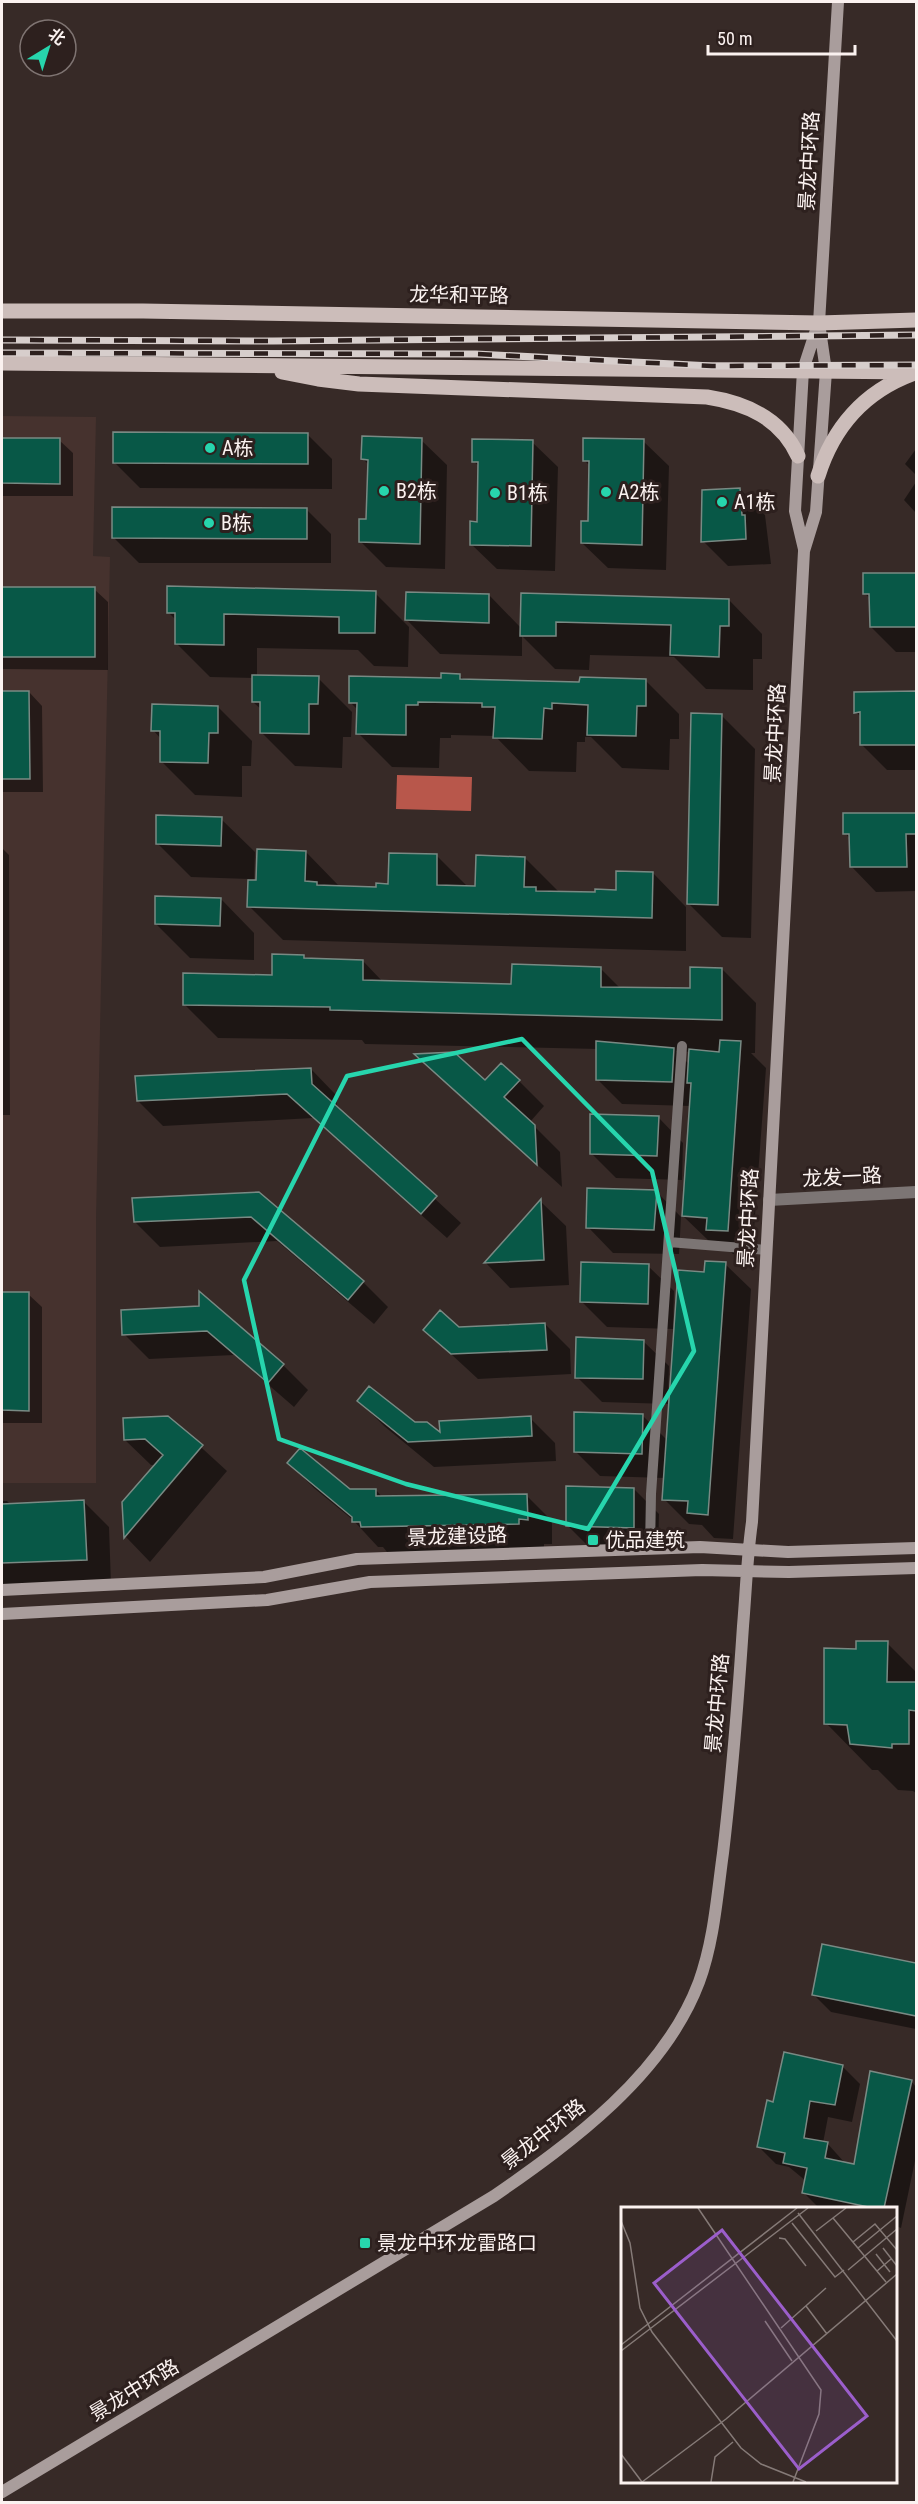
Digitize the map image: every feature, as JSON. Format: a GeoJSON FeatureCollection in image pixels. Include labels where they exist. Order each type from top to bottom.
{"type":"FeatureCollection","features":[{"type":"Feature","properties":{"kind":"main road","name":"龙华和平路"},"geometry":{"type":"LineString","coordinates":[[2,311],[143,311],[819,323],[916,320]]}},
{"type":"Feature","properties":{"kind":"main road"},"geometry":{"type":"LineString","coordinates":[[2,363],[916,372]]}},
{"type":"Feature","properties":{"kind":"main road"},"geometry":{"type":"LineString","coordinates":[[240,364],[318,379],[359,384],[725,399],[753,409],[766,417],[792,443],[798,456]]}},
{"type":"Feature","properties":{"kind":"main road"},"geometry":{"type":"LineString","coordinates":[[818,476],[828,446],[848,418],[877,393],[916,372]]}},
{"type":"Feature","properties":{"kind":"street","name":"景龙中环路"},"geometry":{"type":"LineString","coordinates":[[2,2492],[494,2196],[585,2128],[620,2096],[645,2068],[677,2024],[698,1983],[715,1918],[730,1778],[744,1623],[745,1571],[752,1510],[804,551],[816,512],[826,371],[819,323],[838,2]]}},
{"type":"Feature","properties":{"kind":"street","name":"景龙中环路"},"geometry":{"type":"LineString","coordinates":[[804,551],[795,511],[803,370],[819,323]]}},
{"type":"Feature","properties":{"kind":"street","name":"龙发一路"},"geometry":{"type":"LineString","coordinates":[[769,1200],[916,1192]]}},
{"type":"Feature","properties":{"kind":"street","name":"景龙建设路"},"geometry":{"type":"LineString","coordinates":[[2,1590],[264,1577],[357,1559],[700,1547],[788,1552],[916,1548]]}},
{"type":"Feature","properties":{"kind":"street"},"geometry":{"type":"LineString","coordinates":[[2,1614],[267,1600],[370,1582],[690,1571],[789,1572],[916,1568]]}},
{"type":"Feature","properties":{"kind":"lane"},"geometry":{"type":"LineString","coordinates":[[650,1549],[651,1494],[682,1046]]}},
{"type":"Feature","properties":{"kind":"lane"},"geometry":{"type":"LineString","coordinates":[[669,1242],[766,1250]]}},
{"type":"Feature","properties":{"kind":"highlighted area"},"geometry":{"type":"Polygon","coordinates":[[[522,1039],[652,1171],[694,1351],[588,1529],[406,1484],[279,1439],[244,1280],[347,1076],[522,1039]]]}},
{"type":"Feature","properties":{"kind":"shaded area"},"geometry":{"type":"Polygon","coordinates":[[[2,416],[96,417],[93,556],[110,557],[96,1219],[96,1483],[2,1483],[2,416]]]}},
{"type":"Feature","properties":{"kind":"shaded area"},"geometry":{"type":"Polygon","coordinates":[[[397,775],[472,777],[471,811],[396,809],[397,775]]]}},
{"type":"Feature","properties":{"kind":"building","name":"A栋"},"geometry":{"type":"Polygon","coordinates":[[[113,432],[308,433],[308,464],[113,463],[113,432]]]}},
{"type":"Feature","properties":{"kind":"building","name":"B2栋"},"geometry":{"type":"Polygon","coordinates":[[[362,436],[422,438],[420,544],[359,542],[359,519],[366,519],[368,460],[361,459],[362,436]]]}},
{"type":"Feature","properties":{"kind":"building"},"geometry":{"type":"Polygon","coordinates":[[[2,438],[60,438],[60,484],[2,483],[2,438]]]}},
{"type":"Feature","properties":{"kind":"building","name":"A2栋"},"geometry":{"type":"Polygon","coordinates":[[[583,438],[644,439],[642,545],[581,543],[581,521],[588,521],[589,461],[583,461],[583,438]]]}},
{"type":"Feature","properties":{"kind":"building","name":"B1栋"},"geometry":{"type":"Polygon","coordinates":[[[472,439],[533,440],[531,546],[470,545],[470,521],[477,522],[478,462],[472,462],[472,439]]]}},
{"type":"Feature","properties":{"kind":"building","name":"A1栋"},"geometry":{"type":"Polygon","coordinates":[[[740,488],[742,515],[745,515],[746,539],[701,542],[702,490],[740,488]]]}},
{"type":"Feature","properties":{"kind":"building","name":"B栋"},"geometry":{"type":"Polygon","coordinates":[[[112,507],[307,508],[307,539],[112,538],[112,507]]]}},
{"type":"Feature","properties":{"kind":"building"},"geometry":{"type":"Polygon","coordinates":[[[863,573],[916,573],[916,627],[870,627],[869,594],[863,594],[863,573]]]}},
{"type":"Feature","properties":{"kind":"building"},"geometry":{"type":"Polygon","coordinates":[[[167,586],[376,591],[375,633],[339,633],[339,617],[224,614],[224,645],[175,644],[175,613],[167,613],[167,586]]]}},
{"type":"Feature","properties":{"kind":"building"},"geometry":{"type":"Polygon","coordinates":[[[2,587],[95,587],[95,657],[2,657],[2,587]]]}},
{"type":"Feature","properties":{"kind":"building"},"geometry":{"type":"Polygon","coordinates":[[[406,592],[489,594],[489,623],[405,620],[406,592]]]}},
{"type":"Feature","properties":{"kind":"building"},"geometry":{"type":"Polygon","coordinates":[[[521,593],[729,599],[729,626],[720,626],[719,657],[670,655],[671,625],[556,622],[556,636],[520,636],[521,593]]]}},
{"type":"Feature","properties":{"kind":"building"},"geometry":{"type":"Polygon","coordinates":[[[441,673],[460,674],[460,679],[579,682],[580,677],[646,679],[646,706],[637,706],[636,736],[587,735],[588,705],[552,703],[552,709],[544,708],[542,739],[493,738],[495,707],[482,707],[482,703],[418,702],[418,705],[406,705],[406,735],[356,734],[357,703],[349,703],[349,676],[441,678],[441,673]]]}},
{"type":"Feature","properties":{"kind":"building"},"geometry":{"type":"Polygon","coordinates":[[[252,675],[319,676],[318,704],[309,704],[309,734],[260,733],[260,702],[252,702],[252,675]]]}},
{"type":"Feature","properties":{"kind":"building"},"geometry":{"type":"Polygon","coordinates":[[[2,691],[29,691],[30,779],[2,779],[2,691]]]}},
{"type":"Feature","properties":{"kind":"building"},"geometry":{"type":"Polygon","coordinates":[[[916,691],[916,745],[860,745],[860,712],[854,713],[854,692],[916,691]]]}},
{"type":"Feature","properties":{"kind":"building"},"geometry":{"type":"Polygon","coordinates":[[[152,704],[218,706],[218,733],[209,733],[208,763],[160,762],[160,731],[151,731],[152,704]]]}},
{"type":"Feature","properties":{"kind":"building"},"geometry":{"type":"Polygon","coordinates":[[[691,713],[722,714],[718,905],[687,904],[691,713]]]}},
{"type":"Feature","properties":{"kind":"building"},"geometry":{"type":"Polygon","coordinates":[[[843,813],[916,813],[916,834],[906,834],[907,867],[850,867],[849,834],[843,834],[843,813]]]}},
{"type":"Feature","properties":{"kind":"building"},"geometry":{"type":"Polygon","coordinates":[[[156,815],[222,817],[221,846],[156,844],[156,815]]]}},
{"type":"Feature","properties":{"kind":"building"},"geometry":{"type":"Polygon","coordinates":[[[257,849],[306,851],[305,881],[317,882],[317,885],[376,887],[376,883],[388,884],[389,853],[437,854],[437,885],[475,886],[476,855],[525,857],[524,887],[536,887],[536,891],[616,890],[616,871],[653,872],[652,918],[247,907],[248,880],[256,880],[257,849]]]}},
{"type":"Feature","properties":{"kind":"building"},"geometry":{"type":"Polygon","coordinates":[[[155,896],[221,898],[220,926],[155,924],[155,896]]]}},
{"type":"Feature","properties":{"kind":"building"},"geometry":{"type":"Polygon","coordinates":[[[272,954],[304,955],[304,958],[363,960],[363,980],[511,984],[512,964],[601,967],[601,987],[690,988],[690,967],[722,968],[722,1020],[330,1010],[330,1007],[183,1005],[183,973],[272,975],[272,954]]]}},
{"type":"Feature","properties":{"kind":"building"},"geometry":{"type":"Polygon","coordinates":[[[720,1040],[741,1041],[728,1231],[706,1230],[707,1218],[682,1216],[691,1083],[687,1083],[689,1049],[719,1052],[720,1040]]]}},
{"type":"Feature","properties":{"kind":"building"},"geometry":{"type":"Polygon","coordinates":[[[596,1041],[674,1048],[672,1082],[596,1080],[596,1041]]]}},
{"type":"Feature","properties":{"kind":"building"},"geometry":{"type":"Polygon","coordinates":[[[454,1052],[485,1080],[501,1063],[520,1080],[504,1097],[535,1125],[537,1165],[414,1054],[454,1052]]]}},
{"type":"Feature","properties":{"kind":"building"},"geometry":{"type":"Polygon","coordinates":[[[311,1068],[312,1084],[437,1196],[421,1214],[287,1094],[137,1101],[135,1076],[311,1068]]]}},
{"type":"Feature","properties":{"kind":"building"},"geometry":{"type":"Polygon","coordinates":[[[590,1114],[659,1116],[657,1156],[590,1154],[590,1114]]]}},
{"type":"Feature","properties":{"kind":"building"},"geometry":{"type":"Polygon","coordinates":[[[587,1188],[657,1190],[654,1230],[586,1228],[587,1188]]]}},
{"type":"Feature","properties":{"kind":"building"},"geometry":{"type":"Polygon","coordinates":[[[259,1192],[364,1281],[348,1300],[251,1217],[134,1222],[132,1198],[259,1192]]]}},
{"type":"Feature","properties":{"kind":"building"},"geometry":{"type":"Polygon","coordinates":[[[541,1199],[544,1260],[484,1263],[526,1216],[541,1199]]]}},
{"type":"Feature","properties":{"kind":"building"},"geometry":{"type":"Polygon","coordinates":[[[705,1261],[726,1262],[708,1515],[687,1513],[688,1501],[662,1500],[678,1270],[704,1272],[705,1261]]]}},
{"type":"Feature","properties":{"kind":"building"},"geometry":{"type":"Polygon","coordinates":[[[581,1262],[649,1264],[648,1304],[580,1302],[581,1262]]]}},
{"type":"Feature","properties":{"kind":"building"},"geometry":{"type":"Polygon","coordinates":[[[199,1291],[284,1364],[268,1383],[207,1331],[122,1335],[121,1310],[199,1306],[199,1291]]]}},
{"type":"Feature","properties":{"kind":"building"},"geometry":{"type":"Polygon","coordinates":[[[2,1292],[29,1292],[29,1411],[2,1410],[2,1292]]]}},
{"type":"Feature","properties":{"kind":"building"},"geometry":{"type":"Polygon","coordinates":[[[440,1310],[459,1327],[545,1323],[547,1350],[451,1354],[423,1330],[440,1310]]]}},
{"type":"Feature","properties":{"kind":"building"},"geometry":{"type":"Polygon","coordinates":[[[576,1337],[644,1340],[643,1379],[575,1378],[576,1337]]]}},
{"type":"Feature","properties":{"kind":"building"},"geometry":{"type":"Polygon","coordinates":[[[369,1386],[415,1422],[427,1422],[440,1432],[439,1421],[531,1416],[532,1436],[408,1442],[357,1401],[369,1386]]]}},
{"type":"Feature","properties":{"kind":"building"},"geometry":{"type":"Polygon","coordinates":[[[574,1412],[643,1414],[642,1454],[574,1452],[574,1412]]]}},
{"type":"Feature","properties":{"kind":"building"},"geometry":{"type":"Polygon","coordinates":[[[168,1416],[203,1445],[124,1538],[122,1502],[163,1455],[145,1439],[124,1440],[123,1418],[168,1416]]]}},
{"type":"Feature","properties":{"kind":"building"},"geometry":{"type":"Polygon","coordinates":[[[300,1448],[350,1489],[376,1489],[376,1496],[527,1494],[528,1520],[519,1519],[519,1524],[361,1527],[360,1522],[352,1522],[352,1517],[287,1463],[300,1448]]]}},
{"type":"Feature","properties":{"kind":"building"},"geometry":{"type":"Polygon","coordinates":[[[566,1486],[634,1488],[634,1528],[566,1526],[566,1486]]]}},
{"type":"Feature","properties":{"kind":"building"},"geometry":{"type":"Polygon","coordinates":[[[84,1500],[87,1560],[2,1563],[2,1504],[84,1500]]]}},
{"type":"Feature","properties":{"kind":"building"},"geometry":{"type":"Polygon","coordinates":[[[856,1641],[888,1641],[887,1682],[916,1682],[916,1711],[909,1710],[909,1744],[892,1744],[892,1748],[850,1744],[847,1725],[824,1724],[824,1648],[856,1649],[856,1641]]]}},
{"type":"Feature","properties":{"kind":"building"},"geometry":{"type":"Polygon","coordinates":[[[822,1944],[916,1963],[916,2016],[812,1995],[822,1944]]]}},
{"type":"Feature","properties":{"kind":"building"},"geometry":{"type":"Polygon","coordinates":[[[784,2052],[843,2065],[835,2105],[810,2101],[804,2138],[828,2142],[825,2158],[854,2164],[870,2071],[912,2080],[884,2207],[868,2207],[802,2193],[807,2168],[783,2163],[785,2153],[757,2147],[767,2100],[773,2102],[784,2052]]]}},
{"type":"Feature","properties":{"kind":"railway"},"geometry":{"type":"LineString","coordinates":[[2,340],[273,341],[916,335]]}},
{"type":"Feature","properties":{"kind":"railway"},"geometry":{"type":"LineString","coordinates":[[2,353],[476,354],[712,366],[916,365]]}},
{"type":"Feature","properties":{"kind":"place","name":"A栋"},"geometry":{"type":"Point","coordinates":[210,448]}},
{"type":"Feature","properties":{"kind":"place","name":"B2栋"},"geometry":{"type":"Point","coordinates":[384,491]}},
{"type":"Feature","properties":{"kind":"place","name":"A2栋"},"geometry":{"type":"Point","coordinates":[606,492]}},
{"type":"Feature","properties":{"kind":"place","name":"B1栋"},"geometry":{"type":"Point","coordinates":[495,493]}},
{"type":"Feature","properties":{"kind":"place","name":"A1栋"},"geometry":{"type":"Point","coordinates":[722,502]}},
{"type":"Feature","properties":{"kind":"place","name":"B栋"},"geometry":{"type":"Point","coordinates":[209,523]}},
{"type":"Feature","properties":{"kind":"place","name":"优品建筑"},"geometry":{"type":"Point","coordinates":[593,1540]}},
{"type":"Feature","properties":{"kind":"place","name":"景龙中环龙雷路口"},"geometry":{"type":"Point","coordinates":[365,2243]}}]}
